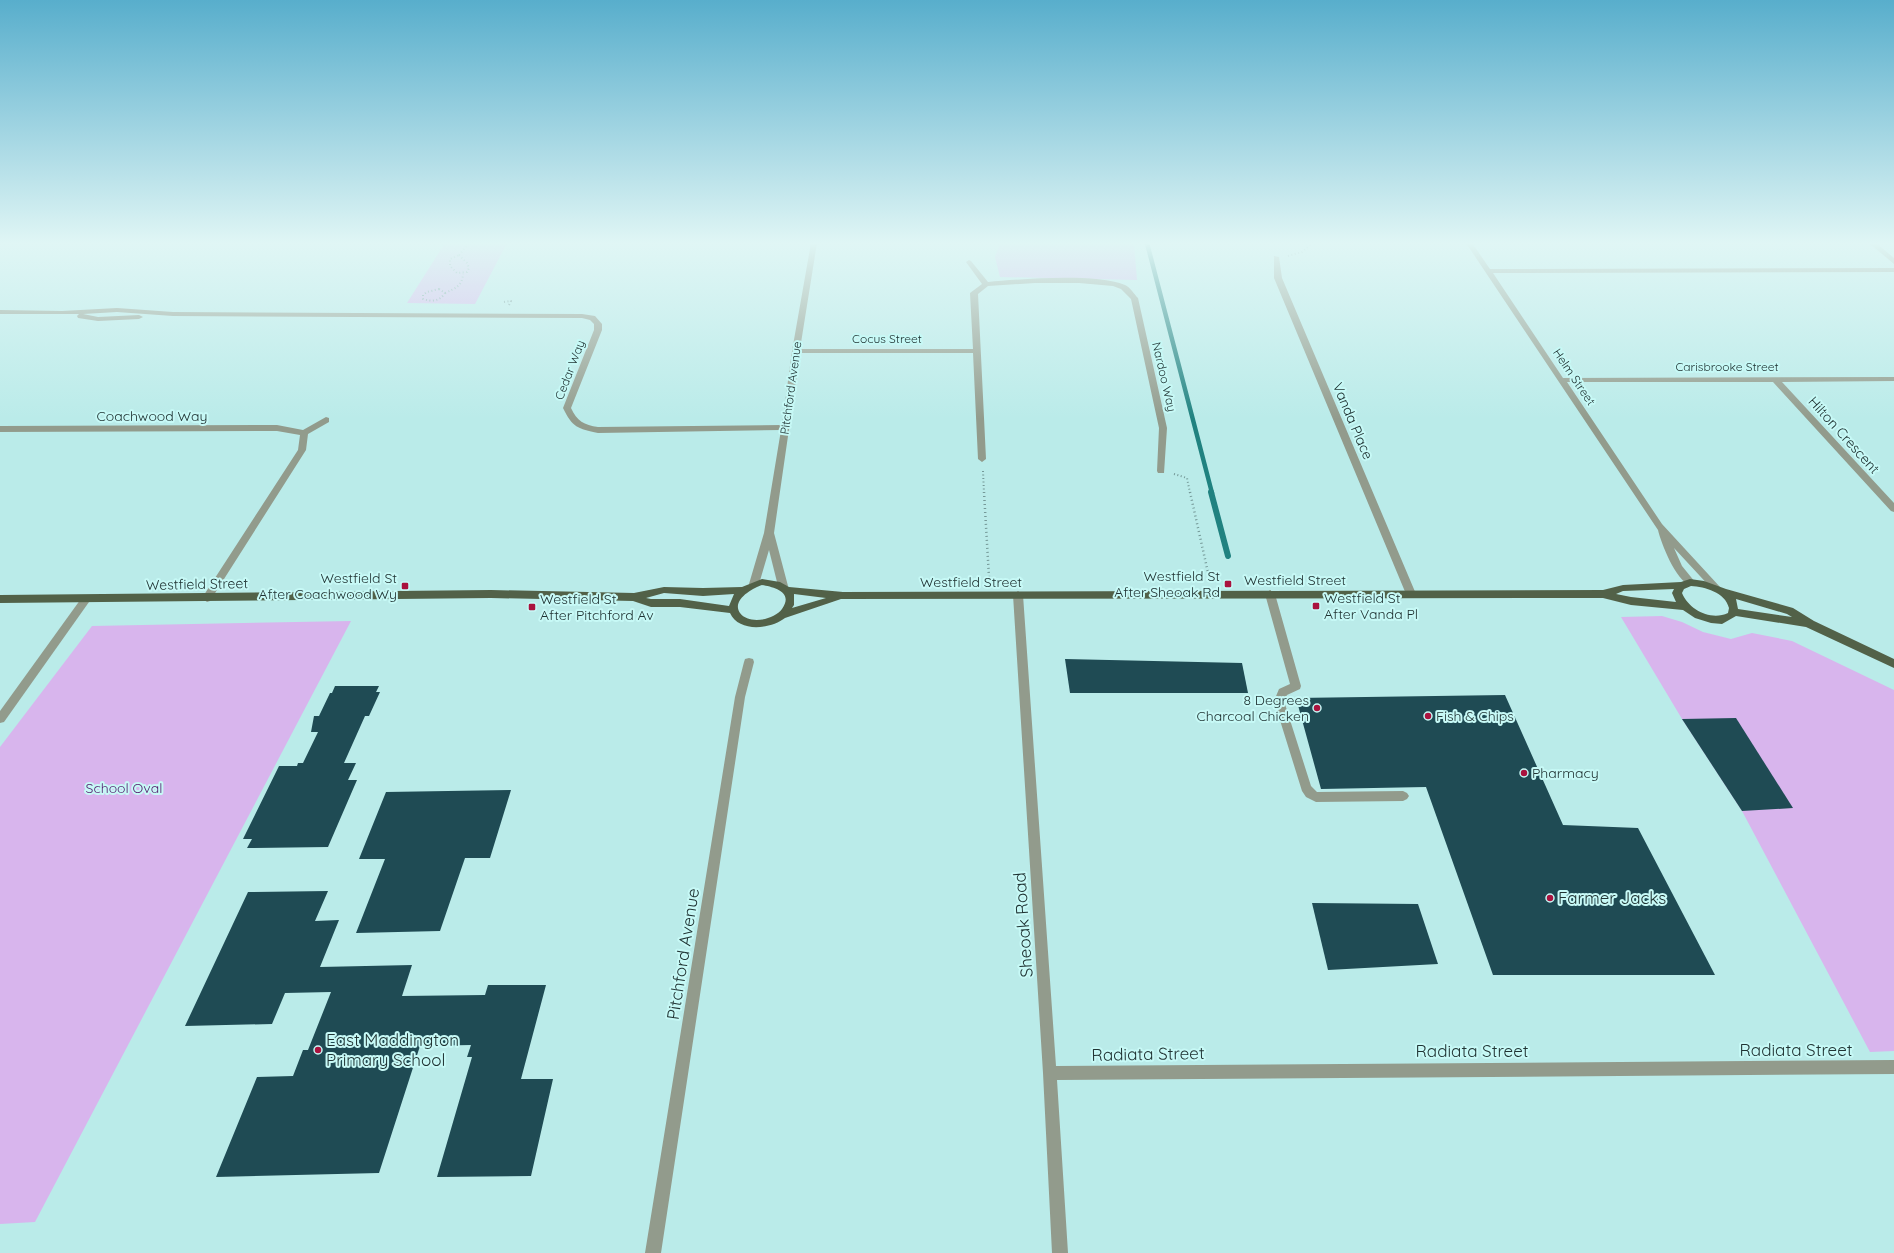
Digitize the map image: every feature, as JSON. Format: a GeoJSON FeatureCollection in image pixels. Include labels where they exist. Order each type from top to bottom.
{"type":"FeatureCollection","features":[{"type":"Feature","properties":{"kind":"main road"},"geometry":{"type":"LineString","coordinates":[[769,582],[785,588],[791,602],[785,614],[778,619],[760,624],[743,620],[737,615],[734,610],[733,603],[742,590],[754,584],[769,582]]}},
{"type":"Feature","properties":{"kind":"main road","name":"Westfield Street"},"geometry":{"type":"LineString","coordinates":[[1603,594],[1623,588],[1680,585],[1690,582]]}},
{"type":"Feature","properties":{"kind":"main road"},"geometry":{"type":"LineString","coordinates":[[1690,582],[1702,583],[1719,590],[1790,611],[1810,624],[1894,664]]}},
{"type":"Feature","properties":{"kind":"main road"},"geometry":{"type":"LineString","coordinates":[[1680,585],[1676,595],[1683,606],[1699,616],[1716,620],[1730,617],[1734,612],[1732,602],[1719,590]]}},
{"type":"Feature","properties":{"kind":"main road","name":"Westfield Street"},"geometry":{"type":"LineString","coordinates":[[785,588],[843,596],[1603,594],[1631,601],[1683,606]]}},
{"type":"Feature","properties":{"kind":"main road","name":"Westfield Street"},"geometry":{"type":"LineString","coordinates":[[0,599],[491,594],[634,597],[664,590],[703,592],[742,590]]}},
{"type":"Feature","properties":{"kind":"main road","name":"Westfield Street"},"geometry":{"type":"LineString","coordinates":[[785,614],[843,596]]}},
{"type":"Feature","properties":{"kind":"main road","name":"Westfield Street"},"geometry":{"type":"LineString","coordinates":[[634,597],[652,603],[680,603],[734,610]]}},
{"type":"Feature","properties":{"kind":"main road"},"geometry":{"type":"LineString","coordinates":[[1734,612],[1810,624]]}},
{"type":"Feature","properties":{"kind":"street","name":"Pitchford Avenue"},"geometry":{"type":"LineString","coordinates":[[754,584],[769,533],[804,301]]}},
{"type":"Feature","properties":{"kind":"street"},"geometry":{"type":"LineString","coordinates":[[975,301],[982,459]]}},
{"type":"Feature","properties":{"kind":"street","name":"Nardoo Way"},"geometry":{"type":"LineString","coordinates":[[1135,301],[1163,428],[1161,471]]}},
{"type":"Feature","properties":{"kind":"street","name":"Vanda Place"},"geometry":{"type":"LineString","coordinates":[[1288,301],[1411,594]]}},
{"type":"Feature","properties":{"kind":"street","name":"Helm Street"},"geometry":{"type":"LineString","coordinates":[[1507,301],[1660,526],[1719,590]]}},
{"type":"Feature","properties":{"kind":"street","name":"Cedar Way"},"geometry":{"type":"LineString","coordinates":[[62,313],[117,310],[173,314],[582,316],[592,318],[598,324],[598,330],[568,408],[573,422],[583,428],[598,430],[786,426]]}},
{"type":"Feature","properties":{"kind":"street"},"geometry":{"type":"LineString","coordinates":[[0,312],[62,313]]}},
{"type":"Feature","properties":{"kind":"street","name":"Cedar Way"},"geometry":{"type":"LineString","coordinates":[[62,313],[108,319],[152,317],[173,314]]}},
{"type":"Feature","properties":{"kind":"street","name":"Cocus Street"},"geometry":{"type":"LineString","coordinates":[[796,351],[978,351]]}},
{"type":"Feature","properties":{"kind":"street","name":"Carisbrooke Street"},"geometry":{"type":"LineString","coordinates":[[1560,380],[1894,378]]}},
{"type":"Feature","properties":{"kind":"street","name":"Hilton Crescent"},"geometry":{"type":"LineString","coordinates":[[1775,379],[1894,509]]}},
{"type":"Feature","properties":{"kind":"street"},"geometry":{"type":"LineString","coordinates":[[207,598],[302,450],[304,433],[326,420]]}},
{"type":"Feature","properties":{"kind":"street","name":"Coachwood Way"},"geometry":{"type":"LineString","coordinates":[[0,429],[277,428],[304,433]]}},
{"type":"Feature","properties":{"kind":"street","name":"Helm Street"},"geometry":{"type":"LineString","coordinates":[[1660,526],[1678,568],[1690,582]]}},
{"type":"Feature","properties":{"kind":"street","name":"Pitchford Avenue"},"geometry":{"type":"LineString","coordinates":[[769,533],[785,588]]}},
{"type":"Feature","properties":{"kind":"street"},"geometry":{"type":"LineString","coordinates":[[1270,594],[1296,686],[1283,692],[1279,701],[1306,788],[1310,794],[1316,797],[1403,796]]}},
{"type":"Feature","properties":{"kind":"street","name":"Sheoak Road"},"geometry":{"type":"LineString","coordinates":[[1018,595],[1050,1073],[1060,1253]]}},
{"type":"Feature","properties":{"kind":"street"},"geometry":{"type":"LineString","coordinates":[[0,719],[86,599]]}},
{"type":"Feature","properties":{"kind":"street","name":"Pitchford Avenue"},"geometry":{"type":"LineString","coordinates":[[653,1253],[740,697],[749,662]]}},
{"type":"Feature","properties":{"kind":"street","name":"Radiata Street"},"geometry":{"type":"LineString","coordinates":[[1050,1073],[1894,1067]]}},
{"type":"Feature","properties":{"kind":"path"},"geometry":{"type":"LineString","coordinates":[[982,459],[989,577]]}},
{"type":"Feature","properties":{"kind":"path"},"geometry":{"type":"LineString","coordinates":[[1183,476],[1187,478],[1209,577]]}},
{"type":"Feature","properties":{"kind":"green space"},"geometry":{"type":"Polygon","coordinates":[[[408,301],[476,301],[475,304],[407,303],[408,301]]]}},
{"type":"Feature","properties":{"kind":"green space"},"geometry":{"type":"Polygon","coordinates":[[[1662,616],[1682,622],[1703,632],[1731,639],[1752,633],[1792,641],[1894,690],[1894,1051],[1870,1052],[1742,811],[1682,719],[1621,617],[1662,616]]]}},
{"type":"Feature","properties":{"kind":"green space","name":"School Oval"},"geometry":{"type":"Polygon","coordinates":[[[351,621],[35,1222],[0,1224],[0,747],[92,626],[351,621]]]}},
{"type":"Feature","properties":{"kind":"building"},"geometry":{"type":"Polygon","coordinates":[[[1065,659],[1242,663],[1248,693],[1070,693],[1065,659]]]}},
{"type":"Feature","properties":{"kind":"building"},"geometry":{"type":"Polygon","coordinates":[[[335,686],[379,686],[376,692],[380,692],[369,716],[365,716],[344,763],[356,763],[348,780],[357,780],[328,847],[247,848],[252,839],[243,839],[279,766],[297,766],[298,763],[303,763],[318,732],[311,732],[314,716],[319,716],[335,686]]]}},
{"type":"Feature","properties":{"kind":"building"},"geometry":{"type":"Polygon","coordinates":[[[1505,695],[1563,825],[1638,828],[1715,975],[1493,975],[1426,787],[1321,789],[1296,698],[1505,695]]]}},
{"type":"Feature","properties":{"kind":"building"},"geometry":{"type":"Polygon","coordinates":[[[1736,718],[1793,808],[1742,811],[1682,719],[1736,718]]]}},
{"type":"Feature","properties":{"kind":"building"},"geometry":{"type":"Polygon","coordinates":[[[511,790],[490,858],[465,858],[440,931],[356,933],[385,859],[359,859],[386,792],[511,790]]]}},
{"type":"Feature","properties":{"kind":"building"},"geometry":{"type":"Polygon","coordinates":[[[328,891],[315,921],[339,920],[320,967],[412,965],[402,996],[485,995],[488,985],[546,985],[521,1079],[553,1079],[531,1176],[437,1177],[472,1057],[467,1057],[471,1045],[420,1046],[379,1173],[216,1177],[257,1077],[293,1076],[303,1050],[308,1050],[331,992],[285,993],[272,1024],[185,1026],[248,892],[328,891]]]}},
{"type":"Feature","properties":{"kind":"building"},"geometry":{"type":"Polygon","coordinates":[[[1312,903],[1418,904],[1438,964],[1328,970],[1312,903]]]}},
{"type":"Feature","properties":{"kind":"waterway"},"geometry":{"type":"LineString","coordinates":[[1162,301],[1212,493]]}},
{"type":"Feature","properties":{"kind":"waterway"},"geometry":{"type":"LineString","coordinates":[[1211,492],[1228,556]]}},
{"type":"Feature","properties":{"kind":"place","name":"Westfield St After Sheoak Rd"},"geometry":{"type":"Point","coordinates":[1228,584]}},
{"type":"Feature","properties":{"kind":"place","name":"Westfield St After Coachwood Wy"},"geometry":{"type":"Point","coordinates":[405,586]}},
{"type":"Feature","properties":{"kind":"place","name":"Westfield St After Vanda Pl"},"geometry":{"type":"Point","coordinates":[1316,606]}},
{"type":"Feature","properties":{"kind":"place","name":"Westfield St After Pitchford Av"},"geometry":{"type":"Point","coordinates":[532,607]}},
{"type":"Feature","properties":{"kind":"place","name":"8 Degrees Charcoal Chicken"},"geometry":{"type":"Point","coordinates":[1317,708]}},
{"type":"Feature","properties":{"kind":"place","name":"Fish & Chips"},"geometry":{"type":"Point","coordinates":[1428,716]}},
{"type":"Feature","properties":{"kind":"place","name":"Pharmacy"},"geometry":{"type":"Point","coordinates":[1524,773]}},
{"type":"Feature","properties":{"kind":"place","name":"Farmer Jacks"},"geometry":{"type":"Point","coordinates":[1550,898]}},
{"type":"Feature","properties":{"kind":"place","name":"East Maddington Primary School"},"geometry":{"type":"Point","coordinates":[318,1050]}}]}
